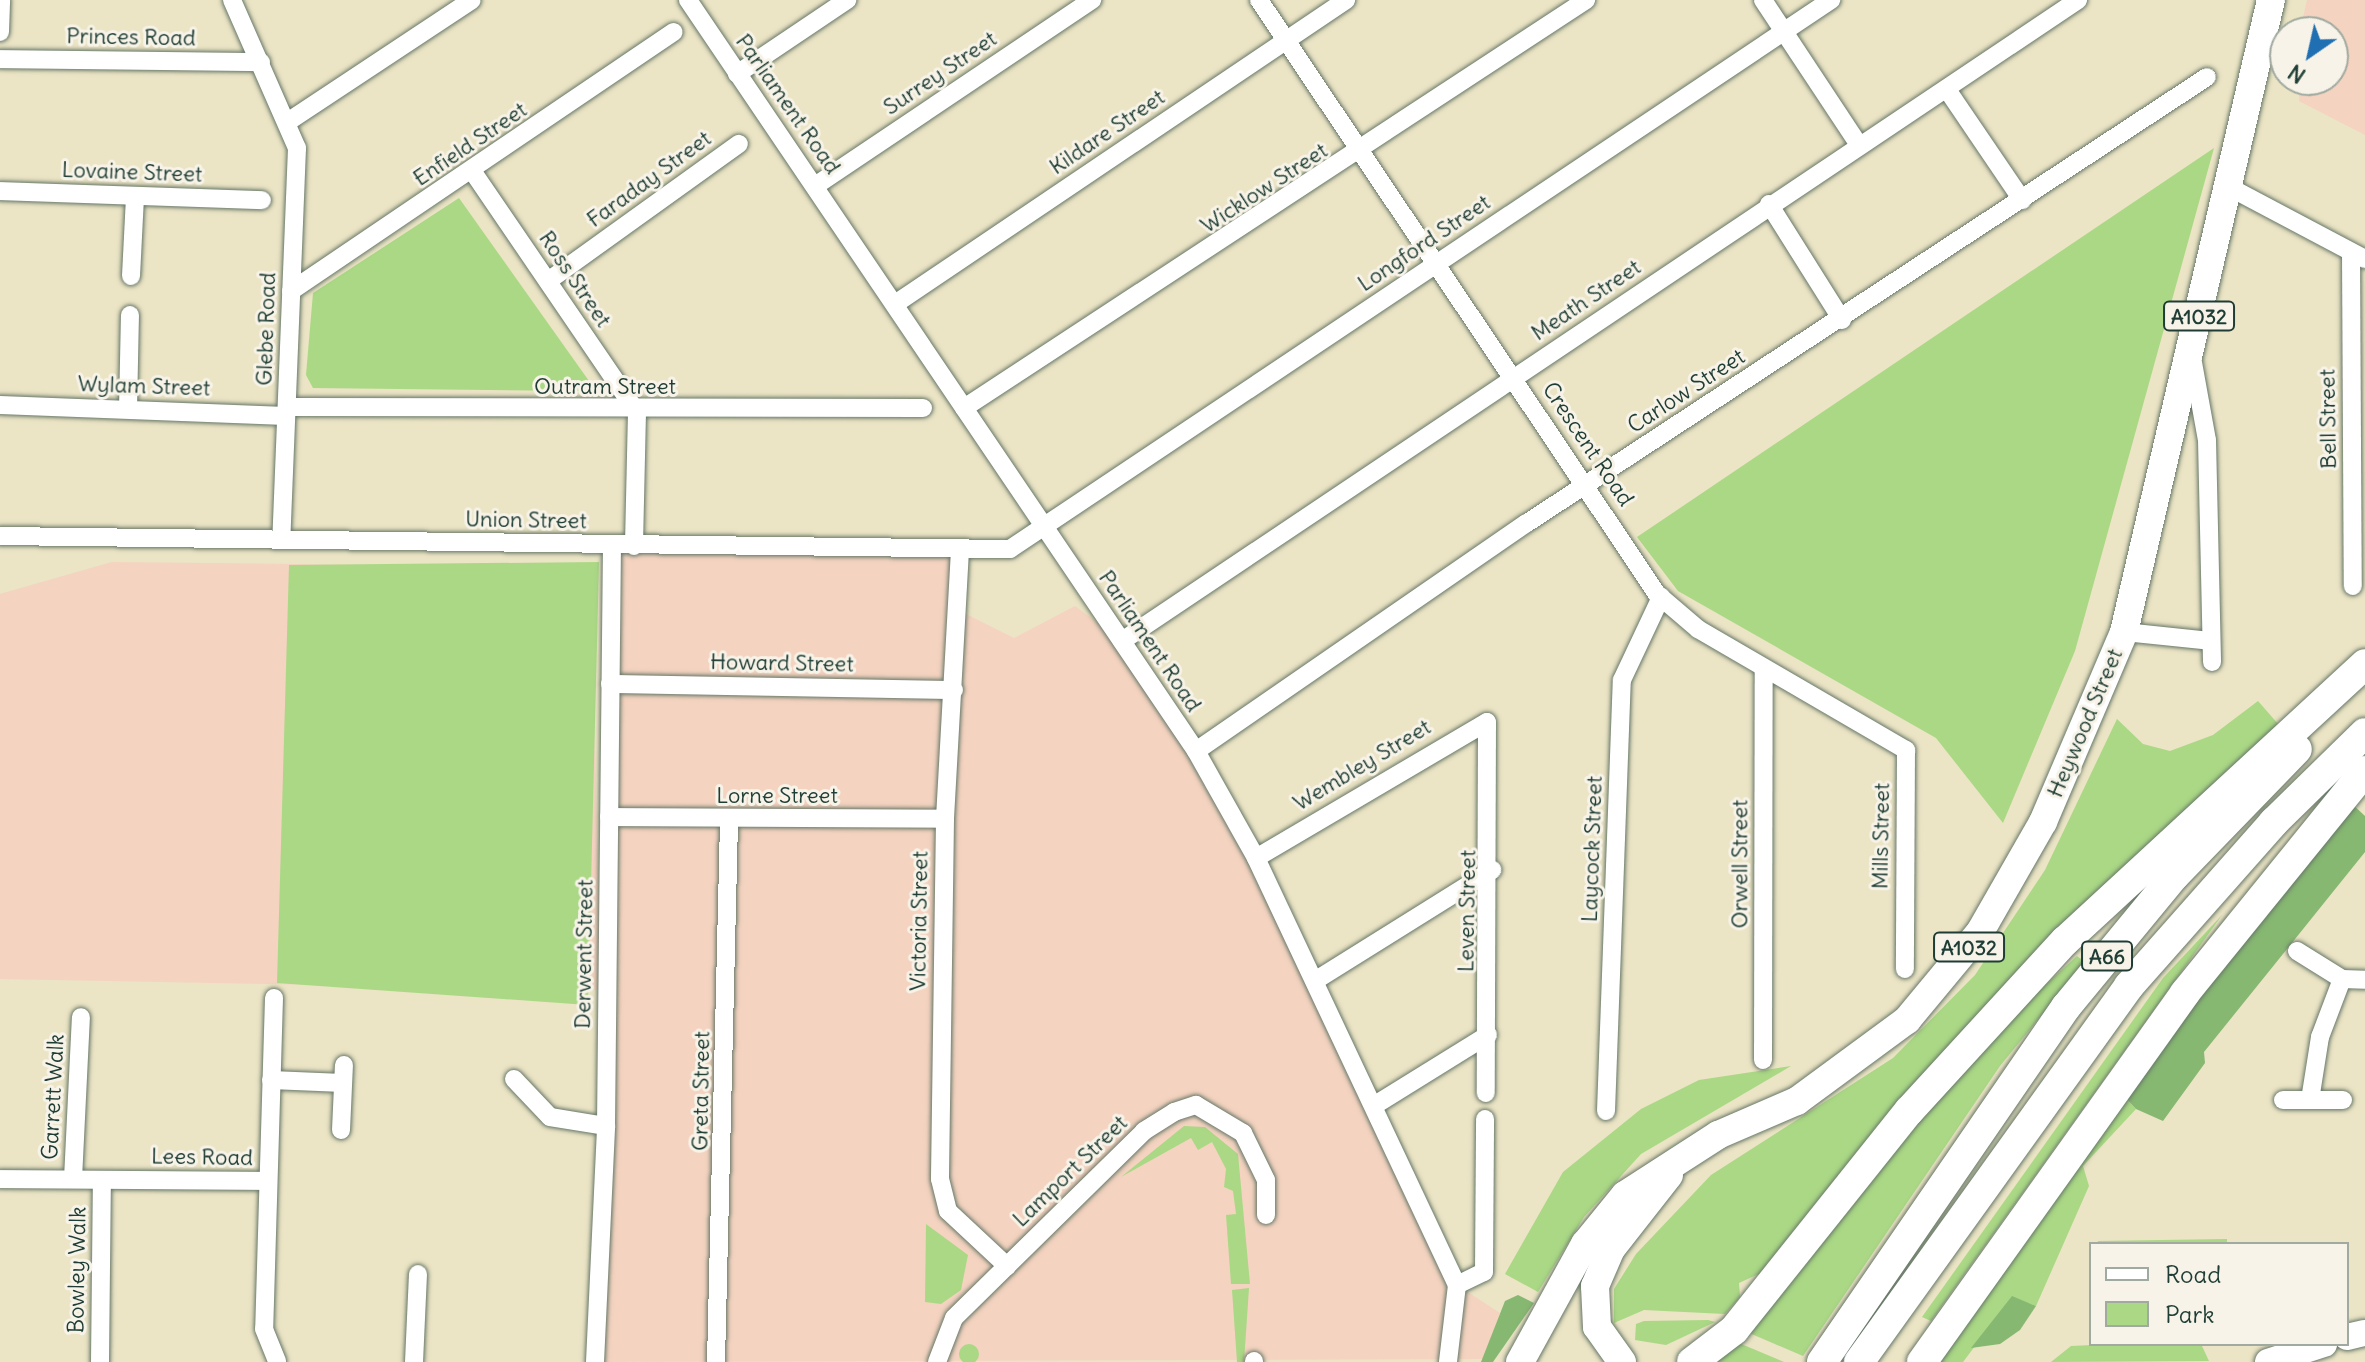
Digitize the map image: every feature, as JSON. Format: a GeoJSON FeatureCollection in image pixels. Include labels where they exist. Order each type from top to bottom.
{"type":"FeatureCollection","features":[{"type":"Feature","properties":{"kind":"highway","name":"A66"},"geometry":{"type":"LineString","coordinates":[[1692,1362],[1734,1330],[1909,1111],[2014,994],[2113,893],[2365,664]]}},
{"type":"Feature","properties":{"kind":"highway","name":"A66"},"geometry":{"type":"LineString","coordinates":[[1822,1362],[2002,1090],[2125,934],[2233,812],[2365,685]]}},
{"type":"Feature","properties":{"kind":"highway","name":"A66"},"geometry":{"type":"LineString","coordinates":[[1859,1362],[2129,986],[2274,822],[2365,733]]}},
{"type":"Feature","properties":{"kind":"highway"},"geometry":{"type":"LineString","coordinates":[[1922,1362],[2185,993],[2365,771]]}},
{"type":"Feature","properties":{"kind":"main road","name":"Heywood Street"},"geometry":{"type":"LineString","coordinates":[[1520,1356],[1604,1217],[1690,1151],[1838,1074],[1949,975],[2043,822],[2124,632],[2271,0]]}},
{"type":"Feature","properties":{"kind":"main road","name":"Heywood Street"},"geometry":{"type":"LineString","coordinates":[[1622,1362],[1597,1327],[1595,1286],[1611,1249],[1690,1151]]}},
{"type":"Feature","properties":{"kind":"main road"},"geometry":{"type":"LineString","coordinates":[[2268,1362],[2318,1346]]}},
{"type":"Feature","properties":{"kind":"street"},"geometry":{"type":"LineString","coordinates":[[0,32],[1,0]]}},
{"type":"Feature","properties":{"kind":"street","name":"Glebe Road"},"geometry":{"type":"LineString","coordinates":[[232,0],[289,121],[297,148],[281,540]]}},
{"type":"Feature","properties":{"kind":"street"},"geometry":{"type":"LineString","coordinates":[[289,121],[472,0]]}},
{"type":"Feature","properties":{"kind":"street","name":"Parliament Road"},"geometry":{"type":"LineString","coordinates":[[688,0],[1196,751],[1256,858],[1316,980],[1457,1285]]}},
{"type":"Feature","properties":{"kind":"street"},"geometry":{"type":"LineString","coordinates":[[737,74],[847,0]]}},
{"type":"Feature","properties":{"kind":"street","name":"Surrey Street"},"geometry":{"type":"LineString","coordinates":[[815,186],[1092,0]]}},
{"type":"Feature","properties":{"kind":"street","name":"Crescent Road"},"geometry":{"type":"LineString","coordinates":[[1259,0],[1661,597],[1698,629],[1866,727]]}},
{"type":"Feature","properties":{"kind":"street","name":"Kildare Street"},"geometry":{"type":"LineString","coordinates":[[895,304],[1346,0]]}},
{"type":"Feature","properties":{"kind":"street","name":"Wicklow Street"},"geometry":{"type":"LineString","coordinates":[[964,408],[1362,153],[1586,0]]}},
{"type":"Feature","properties":{"kind":"street"},"geometry":{"type":"LineString","coordinates":[[1763,0],[1859,145]]}},
{"type":"Feature","properties":{"kind":"street","name":"Longford Street"},"geometry":{"type":"LineString","coordinates":[[1044,527],[1831,0]]}},
{"type":"Feature","properties":{"kind":"street","name":"Meath Street"},"geometry":{"type":"LineString","coordinates":[[1122,641],[1769,204],[1948,91],[2078,0]]}},
{"type":"Feature","properties":{"kind":"street","name":"Enfield Street"},"geometry":{"type":"LineString","coordinates":[[291,291],[473,172],[673,32]]}},
{"type":"Feature","properties":{"kind":"street","name":"Princes Road"},"geometry":{"type":"LineString","coordinates":[[0,59],[261,62]]}},
{"type":"Feature","properties":{"kind":"street","name":"Carlow Street"},"geometry":{"type":"LineString","coordinates":[[1196,751],[1587,484],[1842,320],[2207,77]]}},
{"type":"Feature","properties":{"kind":"street"},"geometry":{"type":"LineString","coordinates":[[1948,91],[2022,200]]}},
{"type":"Feature","properties":{"kind":"street","name":"Faraday Street"},"geometry":{"type":"LineString","coordinates":[[548,281],[739,144]]}},
{"type":"Feature","properties":{"kind":"street","name":"Ross Street"},"geometry":{"type":"LineString","coordinates":[[473,172],[637,412]]}},
{"type":"Feature","properties":{"kind":"street"},"geometry":{"type":"LineString","coordinates":[[2229,187],[2358,255]]}},
{"type":"Feature","properties":{"kind":"street","name":"Lovaine Street"},"geometry":{"type":"LineString","coordinates":[[0,191],[262,200]]}},
{"type":"Feature","properties":{"kind":"street"},"geometry":{"type":"LineString","coordinates":[[131,276],[135,196]]}},
{"type":"Feature","properties":{"kind":"street"},"geometry":{"type":"LineString","coordinates":[[1769,204],[1842,320]]}},
{"type":"Feature","properties":{"kind":"street","name":"Bell Street"},"geometry":{"type":"LineString","coordinates":[[2353,586],[2359,562],[2358,255]]}},
{"type":"Feature","properties":{"kind":"street"},"geometry":{"type":"LineString","coordinates":[[128,409],[130,315]]}},
{"type":"Feature","properties":{"kind":"street"},"geometry":{"type":"LineString","coordinates":[[2191,350],[2207,440],[2212,662]]}},
{"type":"Feature","properties":{"kind":"street","name":"Wylam Street"},"geometry":{"type":"LineString","coordinates":[[0,405],[286,411]]}},
{"type":"Feature","properties":{"kind":"street","name":"Outram Street"},"geometry":{"type":"LineString","coordinates":[[286,411],[637,412],[923,408]]}},
{"type":"Feature","properties":{"kind":"street"},"geometry":{"type":"LineString","coordinates":[[634,546],[637,412]]}},
{"type":"Feature","properties":{"kind":"street","name":"Union Street"},"geometry":{"type":"LineString","coordinates":[[0,536],[960,550],[1010,549],[1044,527]]}},
{"type":"Feature","properties":{"kind":"street","name":"Derwent Street"},"geometry":{"type":"LineString","coordinates":[[595,1362],[606,1126],[612,546]]}},
{"type":"Feature","properties":{"kind":"street","name":"Victoria Street"},"geometry":{"type":"LineString","coordinates":[[960,550],[945,819],[940,1179],[948,1211],[1007,1266]]}},
{"type":"Feature","properties":{"kind":"street","name":"Laycock Street"},"geometry":{"type":"LineString","coordinates":[[1606,1111],[1622,680],[1661,597]]}},
{"type":"Feature","properties":{"kind":"street"},"geometry":{"type":"LineString","coordinates":[[2124,632],[2211,641]]}},
{"type":"Feature","properties":{"kind":"street","name":"Orwell Street"},"geometry":{"type":"LineString","coordinates":[[1763,1060],[1764,668]]}},
{"type":"Feature","properties":{"kind":"street","name":"Howard Street"},"geometry":{"type":"LineString","coordinates":[[610,684],[954,690]]}},
{"type":"Feature","properties":{"kind":"street","name":"Wembley Street"},"geometry":{"type":"LineString","coordinates":[[1256,858],[1479,723],[1492,730]]}},
{"type":"Feature","properties":{"kind":"street","name":"Mills Street"},"geometry":{"type":"LineString","coordinates":[[1866,727],[1906,750],[1905,969]]}},
{"type":"Feature","properties":{"kind":"street","name":"Leven Street"},"geometry":{"type":"LineString","coordinates":[[1486,1093],[1492,730]]}},
{"type":"Feature","properties":{"kind":"street","name":"Lorne Street"},"geometry":{"type":"LineString","coordinates":[[609,817],[729,821],[945,819]]}},
{"type":"Feature","properties":{"kind":"street","name":"Greta Street"},"geometry":{"type":"LineString","coordinates":[[716,1362],[729,821]]}},
{"type":"Feature","properties":{"kind":"street"},"geometry":{"type":"LineString","coordinates":[[1316,980],[1492,870]]}},
{"type":"Feature","properties":{"kind":"street"},"geometry":{"type":"LineString","coordinates":[[2297,951],[2342,979],[2365,980]]}},
{"type":"Feature","properties":{"kind":"street"},"geometry":{"type":"LineString","coordinates":[[2310,1100],[2320,1037],[2342,979]]}},
{"type":"Feature","properties":{"kind":"street"},"geometry":{"type":"LineString","coordinates":[[268,1181],[274,998]]}},
{"type":"Feature","properties":{"kind":"street","name":"Garrett Walk"},"geometry":{"type":"LineString","coordinates":[[73,1179],[81,1017]]}},
{"type":"Feature","properties":{"kind":"street"},"geometry":{"type":"LineString","coordinates":[[1375,1105],[1488,1035]]}},
{"type":"Feature","properties":{"kind":"street"},"geometry":{"type":"LineString","coordinates":[[271,1080],[344,1074],[341,1130]]}},
{"type":"Feature","properties":{"kind":"street"},"geometry":{"type":"LineString","coordinates":[[514,1079],[550,1117],[606,1126]]}},
{"type":"Feature","properties":{"kind":"street"},"geometry":{"type":"LineString","coordinates":[[2283,1100],[2343,1100]]}},
{"type":"Feature","properties":{"kind":"street","name":"Lamport Street"},"geometry":{"type":"LineString","coordinates":[[937,1362],[943,1332],[1007,1266],[1144,1131],[1196,1105],[1243,1133],[1259,1157],[1266,1215]]}},
{"type":"Feature","properties":{"kind":"street"},"geometry":{"type":"LineString","coordinates":[[1448,1362],[1457,1285],[1484,1272],[1485,1119]]}},
{"type":"Feature","properties":{"kind":"street","name":"Lees Road"},"geometry":{"type":"LineString","coordinates":[[0,1179],[268,1181],[264,1329],[277,1362]]}},
{"type":"Feature","properties":{"kind":"street","name":"Bowley Walk"},"geometry":{"type":"LineString","coordinates":[[100,1362],[102,1180]]}},
{"type":"Feature","properties":{"kind":"street"},"geometry":{"type":"LineString","coordinates":[[414,1362],[418,1274]]}},
{"type":"Feature","properties":{"kind":"shaded area"},"geometry":{"type":"Polygon","coordinates":[[[2307,0],[2365,0],[2365,135],[2299,101],[2299,96],[2349,96],[2349,16],[2304,16],[2307,0]]]}},
{"type":"Feature","properties":{"kind":"shaded area"},"geometry":{"type":"Polygon","coordinates":[[[612,546],[960,550],[958,610],[1014,638],[1075,606],[1122,641],[1196,751],[1457,1285],[1500,1313],[1484,1359],[595,1362],[612,546]]]}},
{"type":"Feature","properties":{"kind":"shaded area"},"geometry":{"type":"Polygon","coordinates":[[[112,562],[564,567],[590,591],[602,990],[0,979],[0,594],[112,562]]]}},
{"type":"Feature","properties":{"kind":"green space"},"geometry":{"type":"Polygon","coordinates":[[[2214,148],[2075,651],[2003,823],[1936,738],[1678,591],[1637,537],[2214,148]]]}},
{"type":"Feature","properties":{"kind":"green space"},"geometry":{"type":"Polygon","coordinates":[[[459,198],[589,381],[580,391],[313,388],[306,375],[313,293],[459,198]]]}},
{"type":"Feature","properties":{"kind":"green space"},"geometry":{"type":"Polygon","coordinates":[[[599,562],[588,1005],[277,983],[289,565],[599,562]]]}},
{"type":"Feature","properties":{"kind":"green space"},"geometry":{"type":"Polygon","coordinates":[[[2258,701],[2279,725],[1931,1069],[1763,1272],[1739,1283],[1740,1297],[1725,1314],[1644,1310],[1614,1323],[1614,1289],[1636,1254],[1711,1175],[1893,1058],[1975,975],[2045,870],[2117,719],[2143,744],[2170,751],[2213,735],[2258,701]]]}},
{"type":"Feature","properties":{"kind":"green space"},"geometry":{"type":"Polygon","coordinates":[[[2351,803],[2365,816],[2365,852],[2204,1052],[2205,1063],[2163,1121],[2136,1109],[2123,1095],[2351,803]]]}},
{"type":"Feature","properties":{"kind":"green space"},"geometry":{"type":"Polygon","coordinates":[[[2222,915],[1931,1321],[1922,1317],[2163,978],[2222,915]]]}},
{"type":"Feature","properties":{"kind":"green space"},"geometry":{"type":"Polygon","coordinates":[[[2077,956],[2085,962],[2000,1066],[1803,1356],[1747,1332],[1862,1183],[2005,1022],[2077,956]]]}},
{"type":"Feature","properties":{"kind":"green space"},"geometry":{"type":"Polygon","coordinates":[[[1791,1066],[1641,1154],[1584,1217],[1538,1292],[1505,1274],[1563,1172],[1641,1109],[1699,1080],[1791,1066]]]}},
{"type":"Feature","properties":{"kind":"green space"},"geometry":{"type":"Polygon","coordinates":[[[2123,1095],[2136,1109],[2083,1166],[2089,1186],[2036,1306],[2012,1297],[1963,1362],[1932,1362],[2123,1095]]]}},
{"type":"Feature","properties":{"kind":"green space"},"geometry":{"type":"Polygon","coordinates":[[[1184,1126],[1205,1127],[1238,1154],[1250,1284],[1231,1284],[1226,1215],[1236,1214],[1233,1191],[1224,1187],[1226,1169],[1212,1142],[1198,1150],[1191,1138],[1121,1177],[1184,1126]]]}},
{"type":"Feature","properties":{"kind":"green space"},"geometry":{"type":"Polygon","coordinates":[[[926,1224],[968,1255],[961,1290],[941,1304],[925,1302],[926,1224]]]}},
{"type":"Feature","properties":{"kind":"green space"},"geometry":{"type":"Polygon","coordinates":[[[2227,1239],[2227,1242],[2098,1241],[2227,1239]]]}},
{"type":"Feature","properties":{"kind":"green space"},"geometry":{"type":"Polygon","coordinates":[[[1249,1288],[1244,1362],[1237,1362],[1232,1290],[1249,1288]]]}},
{"type":"Feature","properties":{"kind":"green space"},"geometry":{"type":"Polygon","coordinates":[[[1518,1295],[1534,1303],[1493,1362],[1481,1362],[1505,1301],[1518,1295]]]}},
{"type":"Feature","properties":{"kind":"green space"},"geometry":{"type":"Polygon","coordinates":[[[2012,1296],[2036,1306],[2020,1330],[2000,1344],[1971,1348],[2012,1296]]]}},
{"type":"Feature","properties":{"kind":"green space"},"geometry":{"type":"Polygon","coordinates":[[[1644,1321],[1715,1322],[1666,1345],[1635,1340],[1636,1324],[1644,1321]]]}},
{"type":"Feature","properties":{"kind":"green space"},"geometry":{"type":"Polygon","coordinates":[[[1739,1343],[1784,1362],[1715,1362],[1739,1343]]]}},
{"type":"Feature","properties":{"kind":"green space"},"geometry":{"type":"Polygon","coordinates":[[[965,1345],[973,1345],[978,1350],[978,1358],[973,1363],[965,1363],[960,1358],[960,1350],[965,1345]]]}},
{"type":"Feature","properties":{"kind":"green space"},"geometry":{"type":"Polygon","coordinates":[[[2071,1346],[2202,1346],[2209,1361],[2051,1362],[2071,1346]]]}}]}
